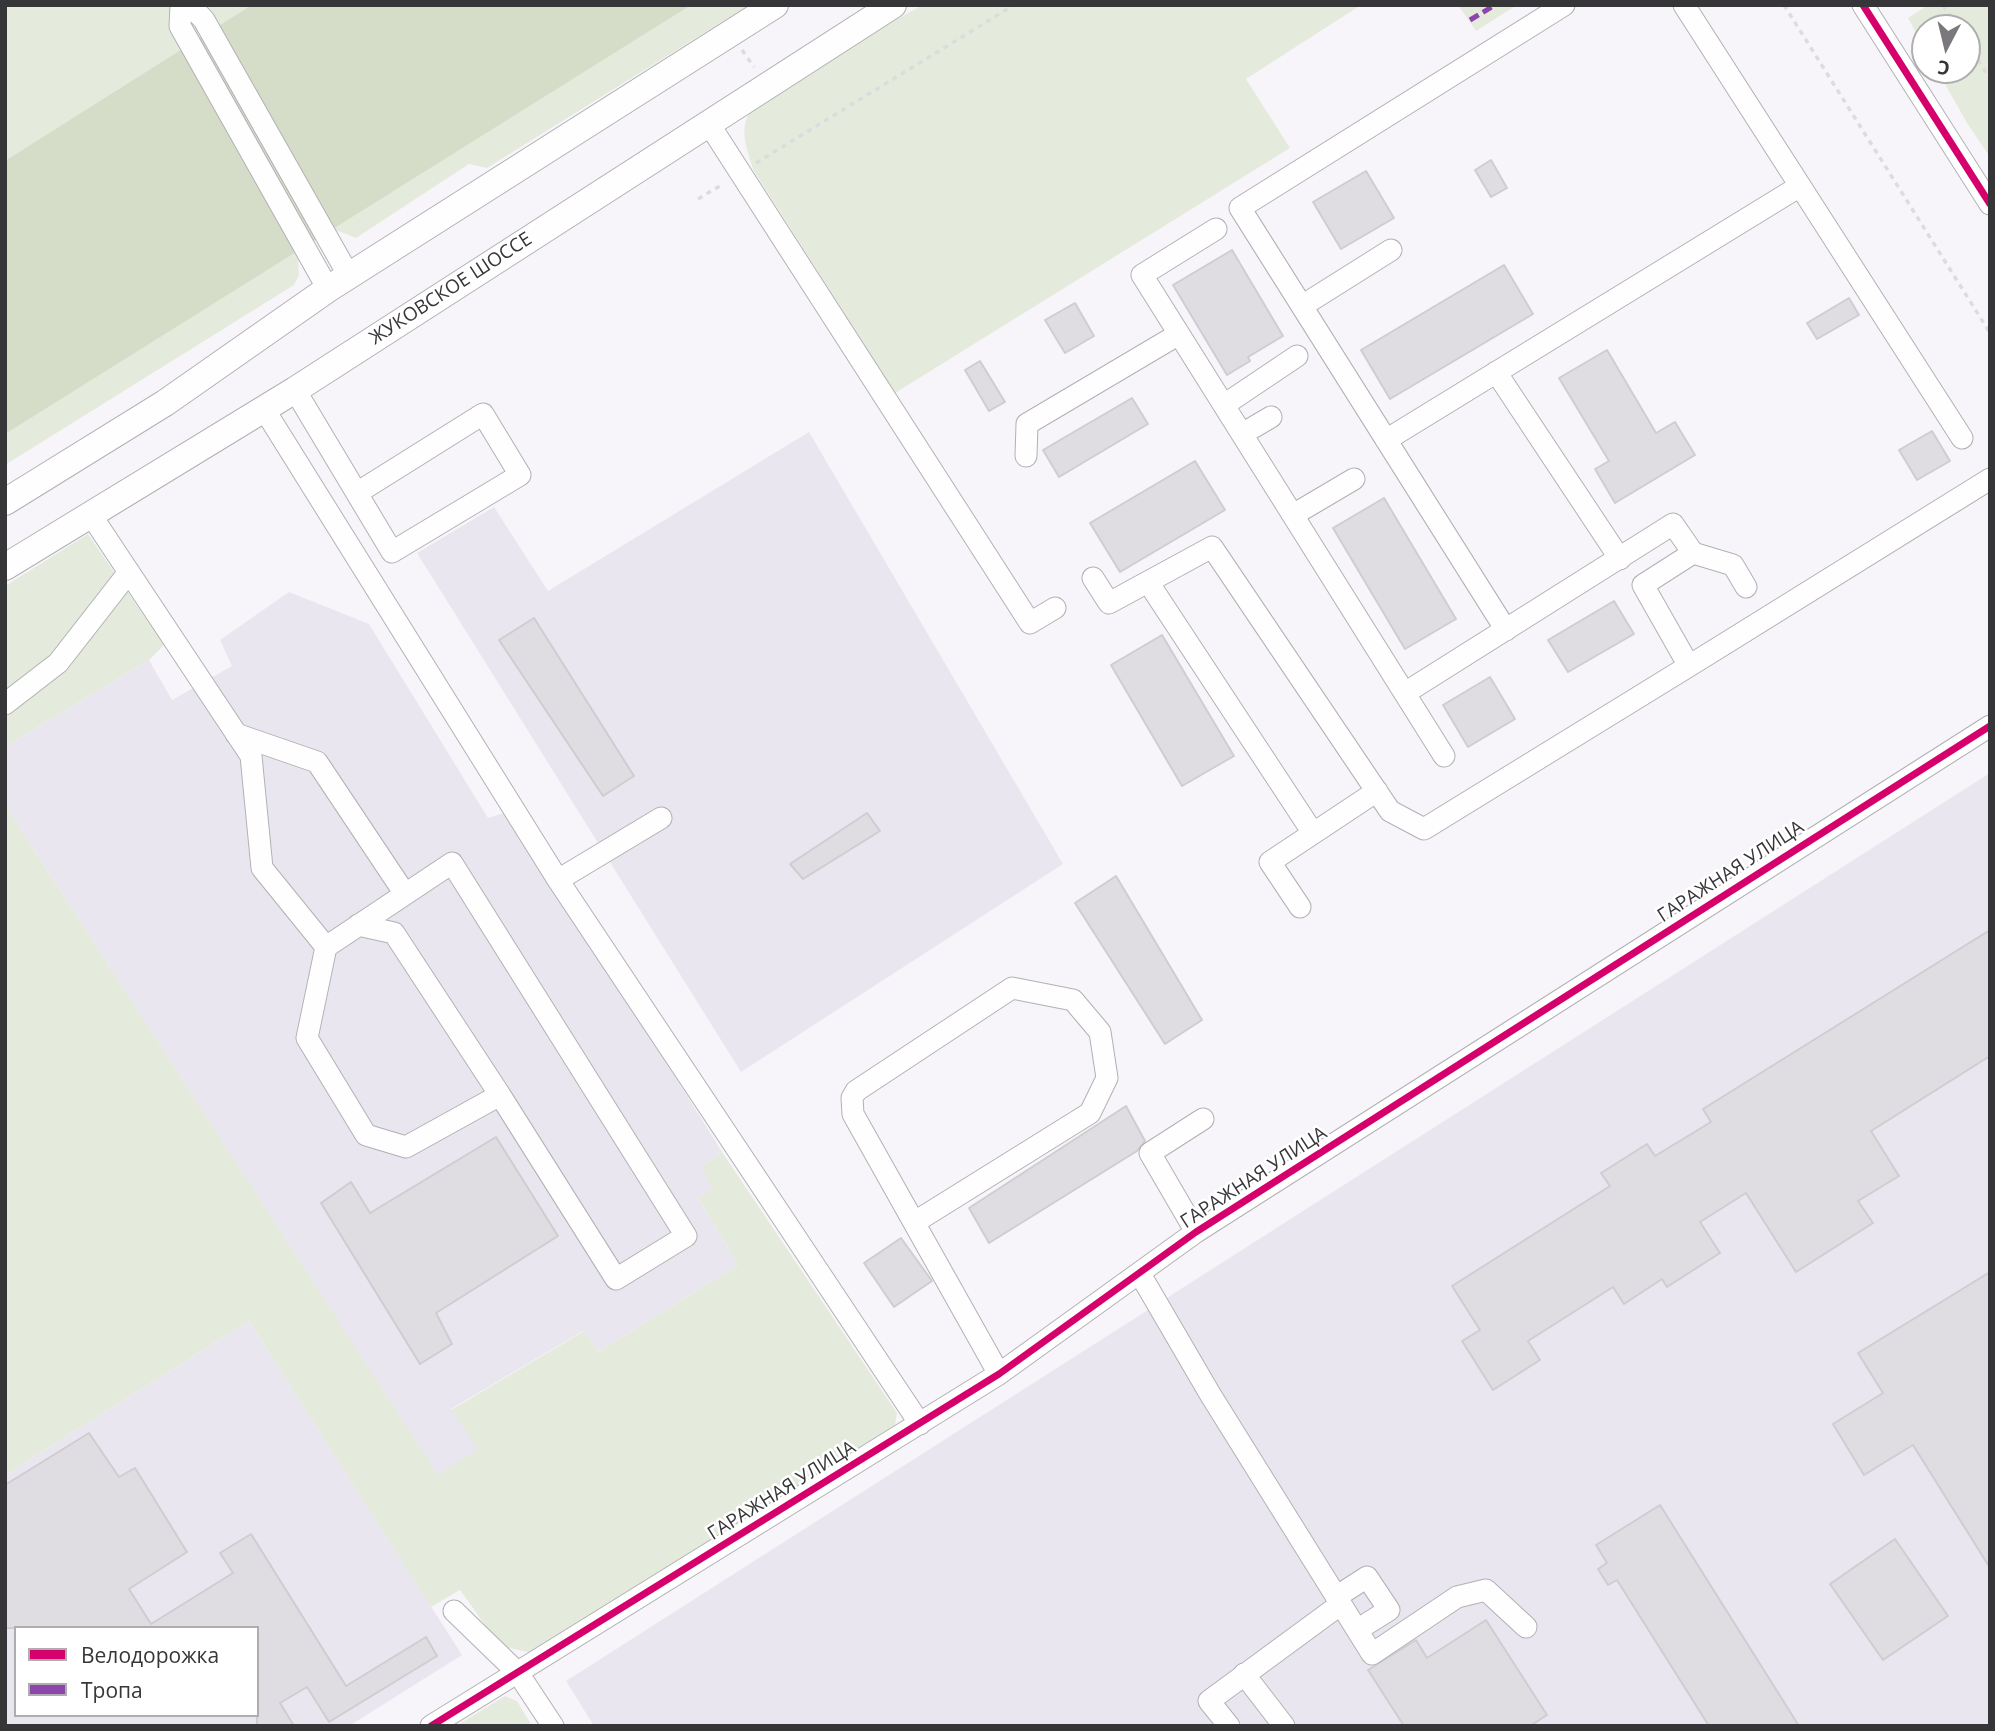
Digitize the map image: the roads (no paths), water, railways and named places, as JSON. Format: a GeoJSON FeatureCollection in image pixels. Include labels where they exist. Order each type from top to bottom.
{"type":"FeatureCollection","features":[{"type":"Feature","properties":{"kind":"main road"},"geometry":{"type":"LineString","coordinates":[[5,502],[165,403],[339,283],[775,5]]}},
{"type":"Feature","properties":{"kind":"main road","name":"ЖУКОВСКОЕ ШОССЕ"},"geometry":{"type":"LineString","coordinates":[[5,567],[295,390],[893,5]]}},
{"type":"Feature","properties":{"kind":"street"},"geometry":{"type":"LineString","coordinates":[[190,5],[204,20],[339,283]]}},
{"type":"Feature","properties":{"kind":"street"},"geometry":{"type":"LineString","coordinates":[[1506,629],[1240,208],[1564,5]]}},
{"type":"Feature","properties":{"kind":"street"},"geometry":{"type":"LineString","coordinates":[[1684,5],[1962,438]]}},
{"type":"Feature","properties":{"kind":"street"},"geometry":{"type":"LineString","coordinates":[[1863,5],[1990,203]]}},
{"type":"Feature","properties":{"kind":"street"},"geometry":{"type":"LineString","coordinates":[[180,15],[339,283]]}},
{"type":"Feature","properties":{"kind":"street"},"geometry":{"type":"LineString","coordinates":[[709,124],[1030,623],[1055,608]]}},
{"type":"Feature","properties":{"kind":"street"},"geometry":{"type":"LineString","coordinates":[[1386,440],[1800,186]]}},
{"type":"Feature","properties":{"kind":"street"},"geometry":{"type":"LineString","coordinates":[[1216,229],[1142,275],[1444,756]]}},
{"type":"Feature","properties":{"kind":"street"},"geometry":{"type":"LineString","coordinates":[[1302,306],[1391,250]]}},
{"type":"Feature","properties":{"kind":"street"},"geometry":{"type":"LineString","coordinates":[[1026,456],[1027,424],[1179,334]]}},
{"type":"Feature","properties":{"kind":"street"},"geometry":{"type":"LineString","coordinates":[[1224,405],[1297,356]]}},
{"type":"Feature","properties":{"kind":"street"},"geometry":{"type":"LineString","coordinates":[[1496,372],[1619,559]]}},
{"type":"Feature","properties":{"kind":"street"},"geometry":{"type":"LineString","coordinates":[[295,390],[392,552],[520,475],[483,414],[357,493]]}},
{"type":"Feature","properties":{"kind":"street"},"geometry":{"type":"LineString","coordinates":[[264,409],[558,880],[920,1424]]}},
{"type":"Feature","properties":{"kind":"street"},"geometry":{"type":"LineString","coordinates":[[1242,434],[1271,417]]}},
{"type":"Feature","properties":{"kind":"street"},"geometry":{"type":"LineString","coordinates":[[1093,578],[1109,603],[1212,547],[1390,811],[1424,830],[1990,479]]}},
{"type":"Feature","properties":{"kind":"street"},"geometry":{"type":"LineString","coordinates":[[1293,515],[1354,480]]}},
{"type":"Feature","properties":{"kind":"street"},"geometry":{"type":"LineString","coordinates":[[91,515],[251,756],[262,868],[326,947]]}},
{"type":"Feature","properties":{"kind":"street"},"geometry":{"type":"LineString","coordinates":[[1405,693],[1673,524],[1693,553],[1733,565],[1746,587]]}},
{"type":"Feature","properties":{"kind":"street"},"geometry":{"type":"LineString","coordinates":[[1689,666],[1643,585],[1693,553]]}},
{"type":"Feature","properties":{"kind":"street"},"geometry":{"type":"LineString","coordinates":[[5,704],[58,663],[129,572]]}},
{"type":"Feature","properties":{"kind":"street"},"geometry":{"type":"LineString","coordinates":[[1148,582],[1313,833]]}},
{"type":"Feature","properties":{"kind":"street","name":"ГАРАЖНАЯ УЛИЦА"},"geometry":{"type":"LineString","coordinates":[[430,1726],[999,1374],[1196,1232],[1990,726]]}},
{"type":"Feature","properties":{"kind":"street"},"geometry":{"type":"LineString","coordinates":[[236,734],[317,762],[405,894]]}},
{"type":"Feature","properties":{"kind":"street"},"geometry":{"type":"LineString","coordinates":[[1300,907],[1270,862],[1377,791]]}},
{"type":"Feature","properties":{"kind":"street"},"geometry":{"type":"LineString","coordinates":[[558,880],[661,818]]}},
{"type":"Feature","properties":{"kind":"street"},"geometry":{"type":"LineString","coordinates":[[358,925],[394,933],[500,1095],[616,1279],[686,1236],[452,863],[358,925],[326,947],[307,1038],[366,1135],[406,1147],[500,1095]]}},
{"type":"Feature","properties":{"kind":"street"},"geometry":{"type":"LineString","coordinates":[[915,1222],[1090,1113],[1107,1078],[1100,1032],[1073,1000],[1012,989],[856,1091],[852,1098],[853,1114],[999,1374]]}},
{"type":"Feature","properties":{"kind":"street"},"geometry":{"type":"LineString","coordinates":[[1196,1232],[1150,1153],[1203,1119]]}},
{"type":"Feature","properties":{"kind":"street"},"geometry":{"type":"LineString","coordinates":[[1140,1274],[1210,1394],[1372,1654],[1457,1597],[1486,1590],[1527,1627]]}},
{"type":"Feature","properties":{"kind":"street"},"geometry":{"type":"LineString","coordinates":[[1229,1726],[1209,1701],[1367,1577],[1389,1610],[1357,1630]]}},
{"type":"Feature","properties":{"kind":"street"},"geometry":{"type":"LineString","coordinates":[[454,1611],[518,1672],[553,1726]]}},
{"type":"Feature","properties":{"kind":"street"},"geometry":{"type":"LineString","coordinates":[[1244,1674],[1284,1726]]}}]}
